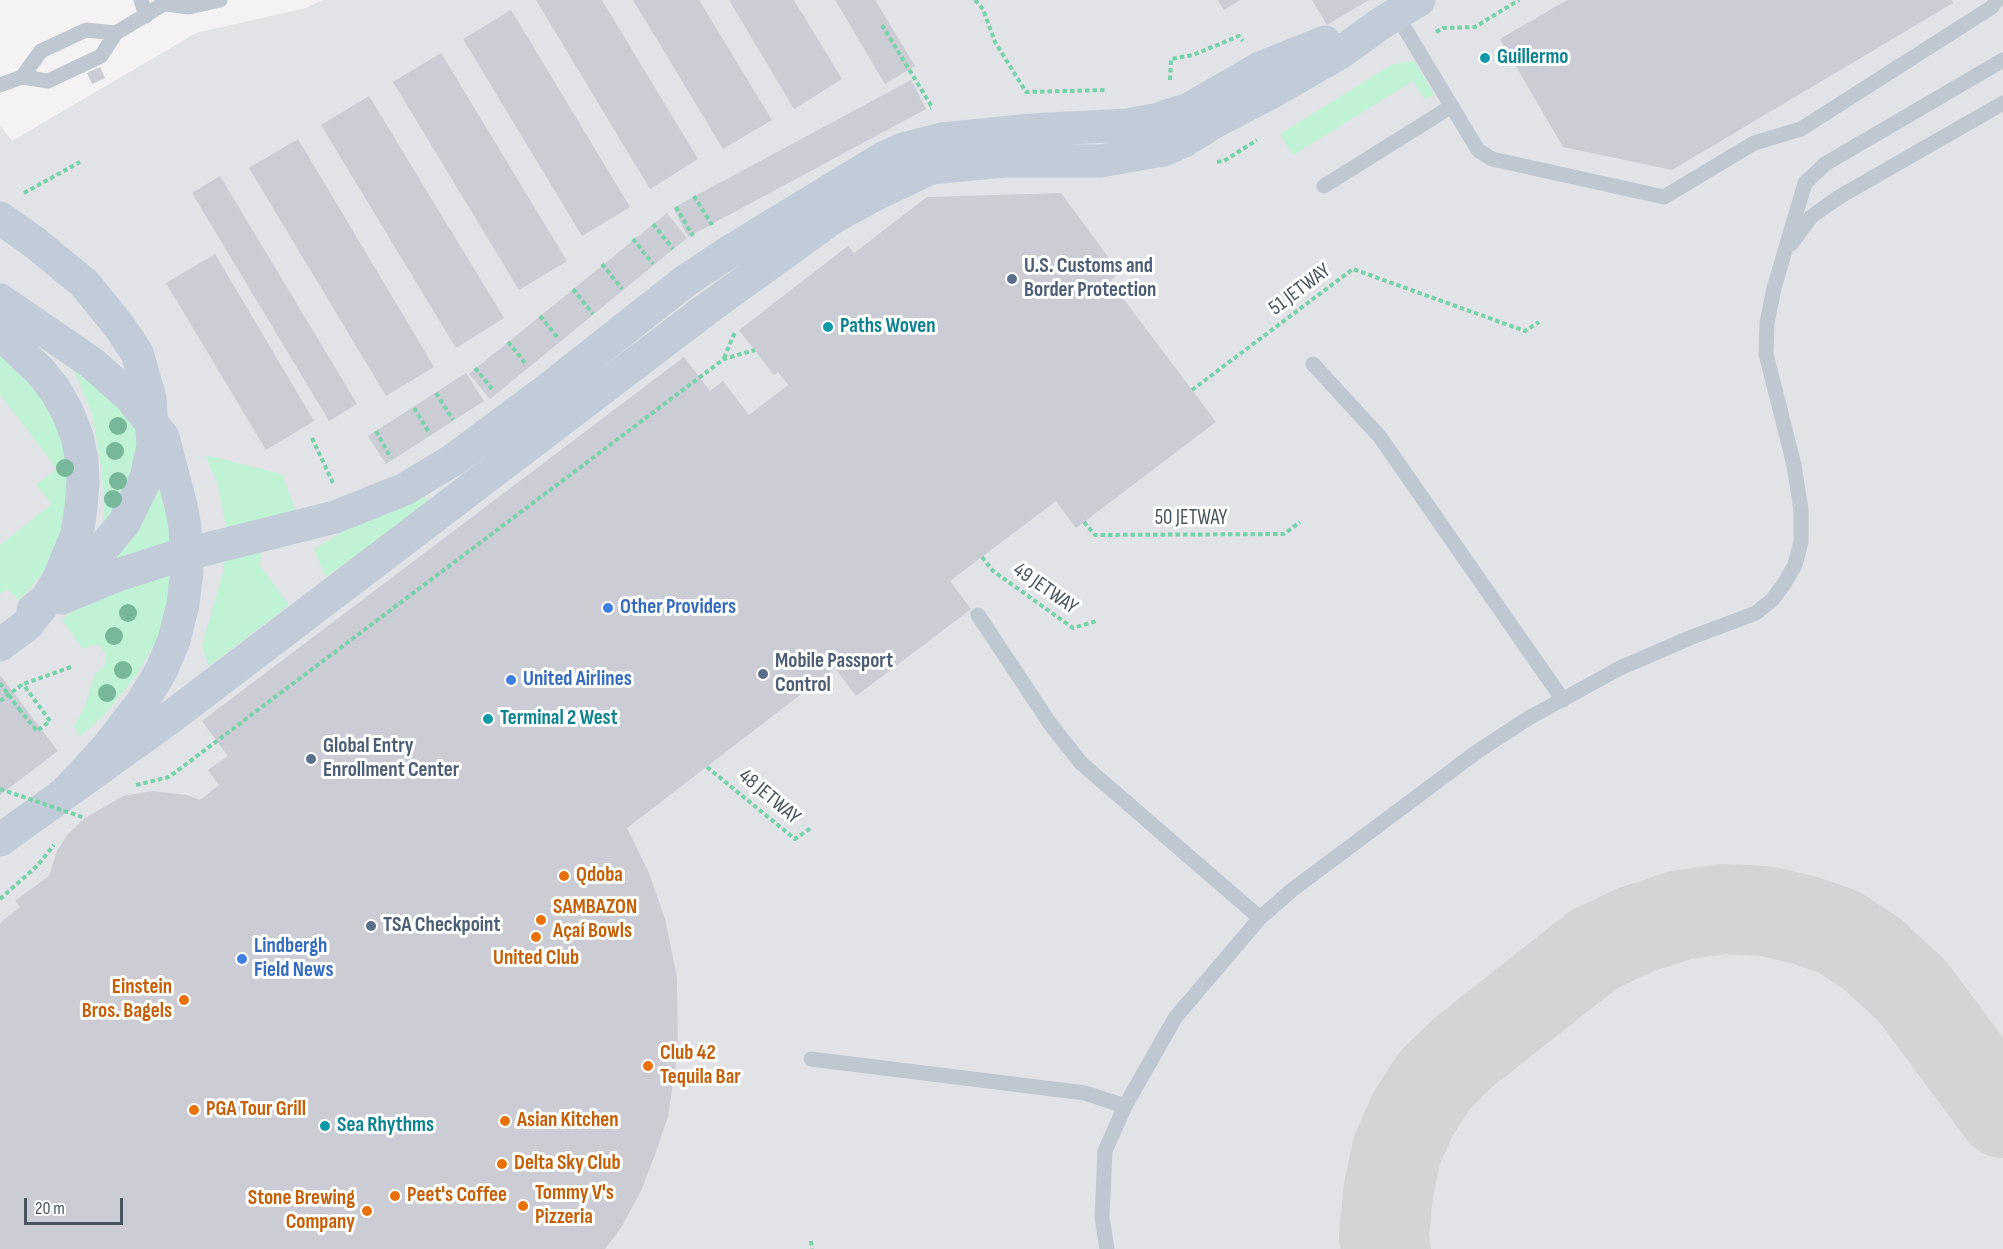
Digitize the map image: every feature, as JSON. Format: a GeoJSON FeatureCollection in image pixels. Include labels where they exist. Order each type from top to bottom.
{"type":"FeatureCollection","features":[{"type":"Feature","properties":{"kind":"main road"},"geometry":{"type":"LineString","coordinates":[[33,610],[138,568],[335,517],[405,489],[442,449],[551,387],[684,282],[732,250],[903,148],[942,139],[1031,130],[1127,125],[1155,120],[1200,103],[1277,61],[1399,13]]}},
{"type":"Feature","properties":{"kind":"main road"},"geometry":{"type":"LineString","coordinates":[[0,840],[78,812],[171,717],[694,318],[834,217],[878,192],[931,168],[1004,161],[1100,161],[1162,150],[1184,141],[1214,122],[1340,53],[1399,13]]}},
{"type":"Feature","properties":{"kind":"main road"},"geometry":{"type":"LineString","coordinates":[[0,633],[66,584],[97,555],[124,524],[146,478],[153,446],[150,398],[137,353],[84,283],[10,207]]}},
{"type":"Feature","properties":{"kind":"main road"},"geometry":{"type":"LineString","coordinates":[[0,300],[92,363],[130,397],[163,437],[177,483],[185,527],[187,571],[185,595],[167,658],[143,701],[105,750],[78,812]]}},
{"type":"Feature","properties":{"kind":"main road"},"geometry":{"type":"LineString","coordinates":[[0,333],[41,372],[67,411],[77,436],[83,482],[76,534],[59,578],[45,602],[28,624],[0,645]]}},
{"type":"Feature","properties":{"kind":"lane"},"geometry":{"type":"LineString","coordinates":[[141,0],[146,16]]}},
{"type":"Feature","properties":{"kind":"lane"},"geometry":{"type":"LineString","coordinates":[[0,85],[22,77],[48,81],[101,56],[116,33],[168,2],[189,7],[220,0]]}},
{"type":"Feature","properties":{"kind":"lane"},"geometry":{"type":"LineString","coordinates":[[1399,13],[1478,150],[1492,159],[1664,197],[1754,143],[1801,129],[1992,7],[1997,0]]}},
{"type":"Feature","properties":{"kind":"lane"},"geometry":{"type":"LineString","coordinates":[[22,77],[41,51],[86,30],[116,33]]}},
{"type":"Feature","properties":{"kind":"lane"},"geometry":{"type":"LineString","coordinates":[[1104,1248],[1102,1217],[1105,1151],[1125,1106],[1175,1018],[1260,918],[1292,890],[1478,751],[1527,719],[1620,668],[1756,613],[1773,599],[1795,565],[1801,542],[1802,510],[1794,465],[1766,354],[1767,322],[1774,288],[1805,183],[1825,164],[2003,60]]}},
{"type":"Feature","properties":{"kind":"lane"},"geometry":{"type":"LineString","coordinates":[[1787,248],[1811,217],[1839,197],[2003,104]]}},
{"type":"Feature","properties":{"kind":"lane"},"geometry":{"type":"LineString","coordinates":[[1324,186],[1452,106]]}},
{"type":"Feature","properties":{"kind":"lane"},"geometry":{"type":"LineString","coordinates":[[1313,364],[1380,437],[1563,700]]}},
{"type":"Feature","properties":{"kind":"lane"},"geometry":{"type":"LineString","coordinates":[[978,615],[1051,725],[1081,763],[1260,918]]}},
{"type":"Feature","properties":{"kind":"lane"},"geometry":{"type":"LineString","coordinates":[[812,1059],[1085,1093],[1125,1106]]}},
{"type":"Feature","properties":{"kind":"path"},"geometry":{"type":"LineString","coordinates":[[975,0],[983,9],[995,42],[1026,92],[1115,90]]}},
{"type":"Feature","properties":{"kind":"path"},"geometry":{"type":"LineString","coordinates":[[1170,88],[1171,59],[1192,55],[1239,36],[1245,44]]}},
{"type":"Feature","properties":{"kind":"path"},"geometry":{"type":"LineString","coordinates":[[10,207],[80,162]]}},
{"type":"Feature","properties":{"kind":"path"},"geometry":{"type":"LineString","coordinates":[[694,196],[712,226]]}},
{"type":"Feature","properties":{"kind":"path"},"geometry":{"type":"LineString","coordinates":[[676,207],[694,237]]}},
{"type":"Feature","properties":{"kind":"path"},"geometry":{"type":"LineString","coordinates":[[653,224],[675,251]]}},
{"type":"Feature","properties":{"kind":"path"},"geometry":{"type":"LineString","coordinates":[[633,239],[656,267]]}},
{"type":"Feature","properties":{"kind":"path"},"geometry":{"type":"LineString","coordinates":[[602,264],[625,291]]}},
{"type":"Feature","properties":{"kind":"path","name":"51 JETWAY"},"geometry":{"type":"LineString","coordinates":[[1192,390],[1353,269],[1525,331],[1539,322]]}},
{"type":"Feature","properties":{"kind":"path"},"geometry":{"type":"LineString","coordinates":[[573,289],[595,317]]}},
{"type":"Feature","properties":{"kind":"path"},"geometry":{"type":"LineString","coordinates":[[540,316],[562,343]]}},
{"type":"Feature","properties":{"kind":"path"},"geometry":{"type":"LineString","coordinates":[[508,342],[530,369]]}},
{"type":"Feature","properties":{"kind":"path"},"geometry":{"type":"LineString","coordinates":[[132,786],[169,777],[724,359],[755,350]]}},
{"type":"Feature","properties":{"kind":"path"},"geometry":{"type":"LineString","coordinates":[[475,368],[497,395]]}},
{"type":"Feature","properties":{"kind":"path"},"geometry":{"type":"LineString","coordinates":[[436,393],[455,423]]}},
{"type":"Feature","properties":{"kind":"path"},"geometry":{"type":"LineString","coordinates":[[414,408],[442,449]]}},
{"type":"Feature","properties":{"kind":"path"},"geometry":{"type":"LineString","coordinates":[[376,431],[393,461]]}},
{"type":"Feature","properties":{"kind":"path","name":"50 JETWAY"},"geometry":{"type":"LineString","coordinates":[[1084,522],[1095,535],[1284,534],[1300,522]]}},
{"type":"Feature","properties":{"kind":"path","name":"49 JETWAY"},"geometry":{"type":"LineString","coordinates":[[982,557],[993,571],[1073,628],[1097,621]]}},
{"type":"Feature","properties":{"kind":"path"},"geometry":{"type":"LineString","coordinates":[[0,701],[23,684],[71,668]]}},
{"type":"Feature","properties":{"kind":"path"},"geometry":{"type":"LineString","coordinates":[[0,684],[37,731],[50,721],[23,684]]}},
{"type":"Feature","properties":{"kind":"path","name":"48 JETWAY"},"geometry":{"type":"LineString","coordinates":[[708,766],[795,839],[812,828]]}},
{"type":"Feature","properties":{"kind":"path"},"geometry":{"type":"LineString","coordinates":[[0,789],[78,812]]}},
{"type":"Feature","properties":{"kind":"path"},"geometry":{"type":"LineString","coordinates":[[0,899],[37,866],[58,841]]}},
{"type":"Feature","properties":{"kind":"path"},"geometry":{"type":"LineString","coordinates":[[53,846],[57,851]]}},
{"type":"Feature","properties":{"kind":"path"},"geometry":{"type":"LineString","coordinates":[[811,1241],[812,1249]]}},
{"type":"Feature","properties":{"kind":"shaded area"},"geometry":{"type":"Polygon","coordinates":[[[323,0],[2003,0],[2003,1249],[0,1249],[0,125],[12,141],[196,33],[306,8],[323,0]]]}},
{"type":"Feature","properties":{"kind":"green space"},"geometry":{"type":"Polygon","coordinates":[[[1414,61],[1434,94],[1425,100],[1413,81],[1293,155],[1280,134],[1393,64],[1414,61]]]}},
{"type":"Feature","properties":{"kind":"green space"},"geometry":{"type":"Polygon","coordinates":[[[0,352],[34,383],[67,445],[68,520],[52,563],[19,600],[7,589],[0,594],[0,545],[52,504],[36,485],[57,469],[0,394],[0,352]]]}},
{"type":"Feature","properties":{"kind":"green space"},"geometry":{"type":"Polygon","coordinates":[[[72,367],[89,373],[163,461],[171,550],[168,601],[159,636],[136,676],[102,717],[80,736],[74,727],[85,706],[95,673],[103,668],[106,661],[105,653],[100,645],[83,649],[62,620],[68,615],[97,565],[104,513],[102,473],[92,413],[72,367]]]}},
{"type":"Feature","properties":{"kind":"green space"},"geometry":{"type":"Polygon","coordinates":[[[205,455],[282,474],[296,511],[262,547],[260,566],[289,605],[209,666],[202,645],[223,573],[225,522],[217,482],[205,455]]]}},
{"type":"Feature","properties":{"kind":"green space"},"geometry":{"type":"Polygon","coordinates":[[[418,487],[432,507],[396,533],[366,548],[326,577],[314,549],[418,487]]]}},
{"type":"Feature","properties":{"kind":"building"},"geometry":{"type":"Polygon","coordinates":[[[536,0],[602,0],[698,159],[650,189],[536,0]]]}},
{"type":"Feature","properties":{"kind":"building"},"geometry":{"type":"Polygon","coordinates":[[[633,0],[699,0],[772,120],[723,149],[633,0]]]}},
{"type":"Feature","properties":{"kind":"building"},"geometry":{"type":"Polygon","coordinates":[[[729,0],[794,0],[842,79],[794,109],[729,0]]]}},
{"type":"Feature","properties":{"kind":"building"},"geometry":{"type":"Polygon","coordinates":[[[835,0],[875,0],[915,66],[885,84],[835,0]]]}},
{"type":"Feature","properties":{"kind":"building"},"geometry":{"type":"Polygon","coordinates":[[[1218,0],[1240,0],[1224,10],[1218,0]]]}},
{"type":"Feature","properties":{"kind":"building"},"geometry":{"type":"Polygon","coordinates":[[[1312,0],[1369,0],[1327,25],[1312,0]]]}},
{"type":"Feature","properties":{"kind":"building"},"geometry":{"type":"Polygon","coordinates":[[[1567,0],[1951,0],[1953,3],[1672,170],[1563,147],[1500,39],[1567,0]]]}},
{"type":"Feature","properties":{"kind":"building"},"geometry":{"type":"Polygon","coordinates":[[[511,10],[630,207],[582,236],[463,39],[511,10]]]}},
{"type":"Feature","properties":{"kind":"building"},"geometry":{"type":"Polygon","coordinates":[[[441,53],[567,261],[519,290],[393,82],[441,53]]]}},
{"type":"Feature","properties":{"kind":"building"},"geometry":{"type":"Polygon","coordinates":[[[100,67],[105,78],[92,84],[87,73],[100,67]]]}},
{"type":"Feature","properties":{"kind":"building"},"geometry":{"type":"Polygon","coordinates":[[[911,80],[926,109],[688,237],[673,208],[911,80]]]}},
{"type":"Feature","properties":{"kind":"building"},"geometry":{"type":"Polygon","coordinates":[[[369,96],[504,318],[456,348],[321,125],[369,96]]]}},
{"type":"Feature","properties":{"kind":"building"},"geometry":{"type":"Polygon","coordinates":[[[298,139],[434,367],[386,396],[249,168],[298,139]]]}},
{"type":"Feature","properties":{"kind":"building"},"geometry":{"type":"Polygon","coordinates":[[[220,176],[357,404],[329,421],[192,193],[220,176]]]}},
{"type":"Feature","properties":{"kind":"building","name":"Terminal 2 West"},"geometry":{"type":"Polygon","coordinates":[[[1061,193],[1119,272],[1110,281],[1216,422],[1076,528],[1056,501],[950,581],[971,609],[856,696],[835,668],[627,828],[649,873],[665,919],[677,978],[678,1049],[668,1116],[657,1149],[641,1191],[622,1226],[605,1249],[0,1249],[0,923],[20,907],[15,901],[49,876],[57,851],[68,834],[85,818],[123,796],[153,791],[187,795],[200,800],[219,785],[208,770],[228,756],[202,721],[684,357],[710,391],[723,381],[749,415],[788,385],[778,372],[774,375],[739,330],[848,246],[854,253],[927,197],[1061,193]]]}},
{"type":"Feature","properties":{"kind":"building"},"geometry":{"type":"Polygon","coordinates":[[[667,213],[687,238],[490,399],[469,374],[667,213]]]}},
{"type":"Feature","properties":{"kind":"building"},"geometry":{"type":"Polygon","coordinates":[[[215,254],[314,421],[266,450],[166,283],[215,254]]]}},
{"type":"Feature","properties":{"kind":"building"},"geometry":{"type":"Polygon","coordinates":[[[466,373],[484,401],[386,464],[368,436],[466,373]]]}},
{"type":"Feature","properties":{"kind":"building"},"geometry":{"type":"Polygon","coordinates":[[[0,675],[58,751],[0,795],[0,675]]]}},
{"type":"Feature","properties":{"kind":"taxiway"},"geometry":{"type":"LineString","coordinates":[[1386,1249],[1384,1237],[1388,1193],[1397,1150],[1413,1114],[1435,1080],[1464,1052],[1593,950],[1635,930],[1681,915],[1724,909],[1766,911],[1804,920],[1839,932],[1872,954],[1913,992],[2003,1113]]}},
{"type":"Feature","properties":{"kind":"place","name":"Guillermo"},"geometry":{"type":"Point","coordinates":[1485,58]}},
{"type":"Feature","properties":{"kind":"place","name":"U.S. Customs and Border Protection"},"geometry":{"type":"Point","coordinates":[1012,279]}},
{"type":"Feature","properties":{"kind":"place","name":"Paths Woven"},"geometry":{"type":"Point","coordinates":[828,327]}},
{"type":"Feature","properties":{"kind":"place","name":"Other Providers"},"geometry":{"type":"Point","coordinates":[608,608]}},
{"type":"Feature","properties":{"kind":"place","name":"Mobile Passport Control"},"geometry":{"type":"Point","coordinates":[763,674]}},
{"type":"Feature","properties":{"kind":"place","name":"United Airlines"},"geometry":{"type":"Point","coordinates":[511,680]}},
{"type":"Feature","properties":{"kind":"place","name":"Terminal 2 West"},"geometry":{"type":"Point","coordinates":[488,719]}},
{"type":"Feature","properties":{"kind":"place","name":"Global Entry Enrollment Center"},"geometry":{"type":"Point","coordinates":[311,759]}},
{"type":"Feature","properties":{"kind":"place","name":"Qdoba"},"geometry":{"type":"Point","coordinates":[564,876]}},
{"type":"Feature","properties":{"kind":"place","name":"SAMBAZON Açaí Bowls"},"geometry":{"type":"Point","coordinates":[541,920]}},
{"type":"Feature","properties":{"kind":"place","name":"TSA Checkpoint"},"geometry":{"type":"Point","coordinates":[371,926]}},
{"type":"Feature","properties":{"kind":"place","name":"United Club"},"geometry":{"type":"Point","coordinates":[536,937]}},
{"type":"Feature","properties":{"kind":"place","name":"Lindbergh Field News"},"geometry":{"type":"Point","coordinates":[242,959]}},
{"type":"Feature","properties":{"kind":"place","name":"Einstein Bros. Bagels"},"geometry":{"type":"Point","coordinates":[184,1000]}},
{"type":"Feature","properties":{"kind":"place","name":"Club 42 Tequila Bar"},"geometry":{"type":"Point","coordinates":[648,1066]}},
{"type":"Feature","properties":{"kind":"place","name":"PGA Tour Grill"},"geometry":{"type":"Point","coordinates":[194,1110]}},
{"type":"Feature","properties":{"kind":"place","name":"Asian Kitchen"},"geometry":{"type":"Point","coordinates":[505,1121]}},
{"type":"Feature","properties":{"kind":"place","name":"Sea Rhythms"},"geometry":{"type":"Point","coordinates":[325,1126]}},
{"type":"Feature","properties":{"kind":"place","name":"Delta Sky Club"},"geometry":{"type":"Point","coordinates":[502,1164]}},
{"type":"Feature","properties":{"kind":"place","name":"Peet's Coffee"},"geometry":{"type":"Point","coordinates":[395,1196]}},
{"type":"Feature","properties":{"kind":"place","name":"Tommy V's Pizzeria"},"geometry":{"type":"Point","coordinates":[523,1206]}},
{"type":"Feature","properties":{"kind":"place","name":"Stone Brewing Company"},"geometry":{"type":"Point","coordinates":[367,1211]}}]}
